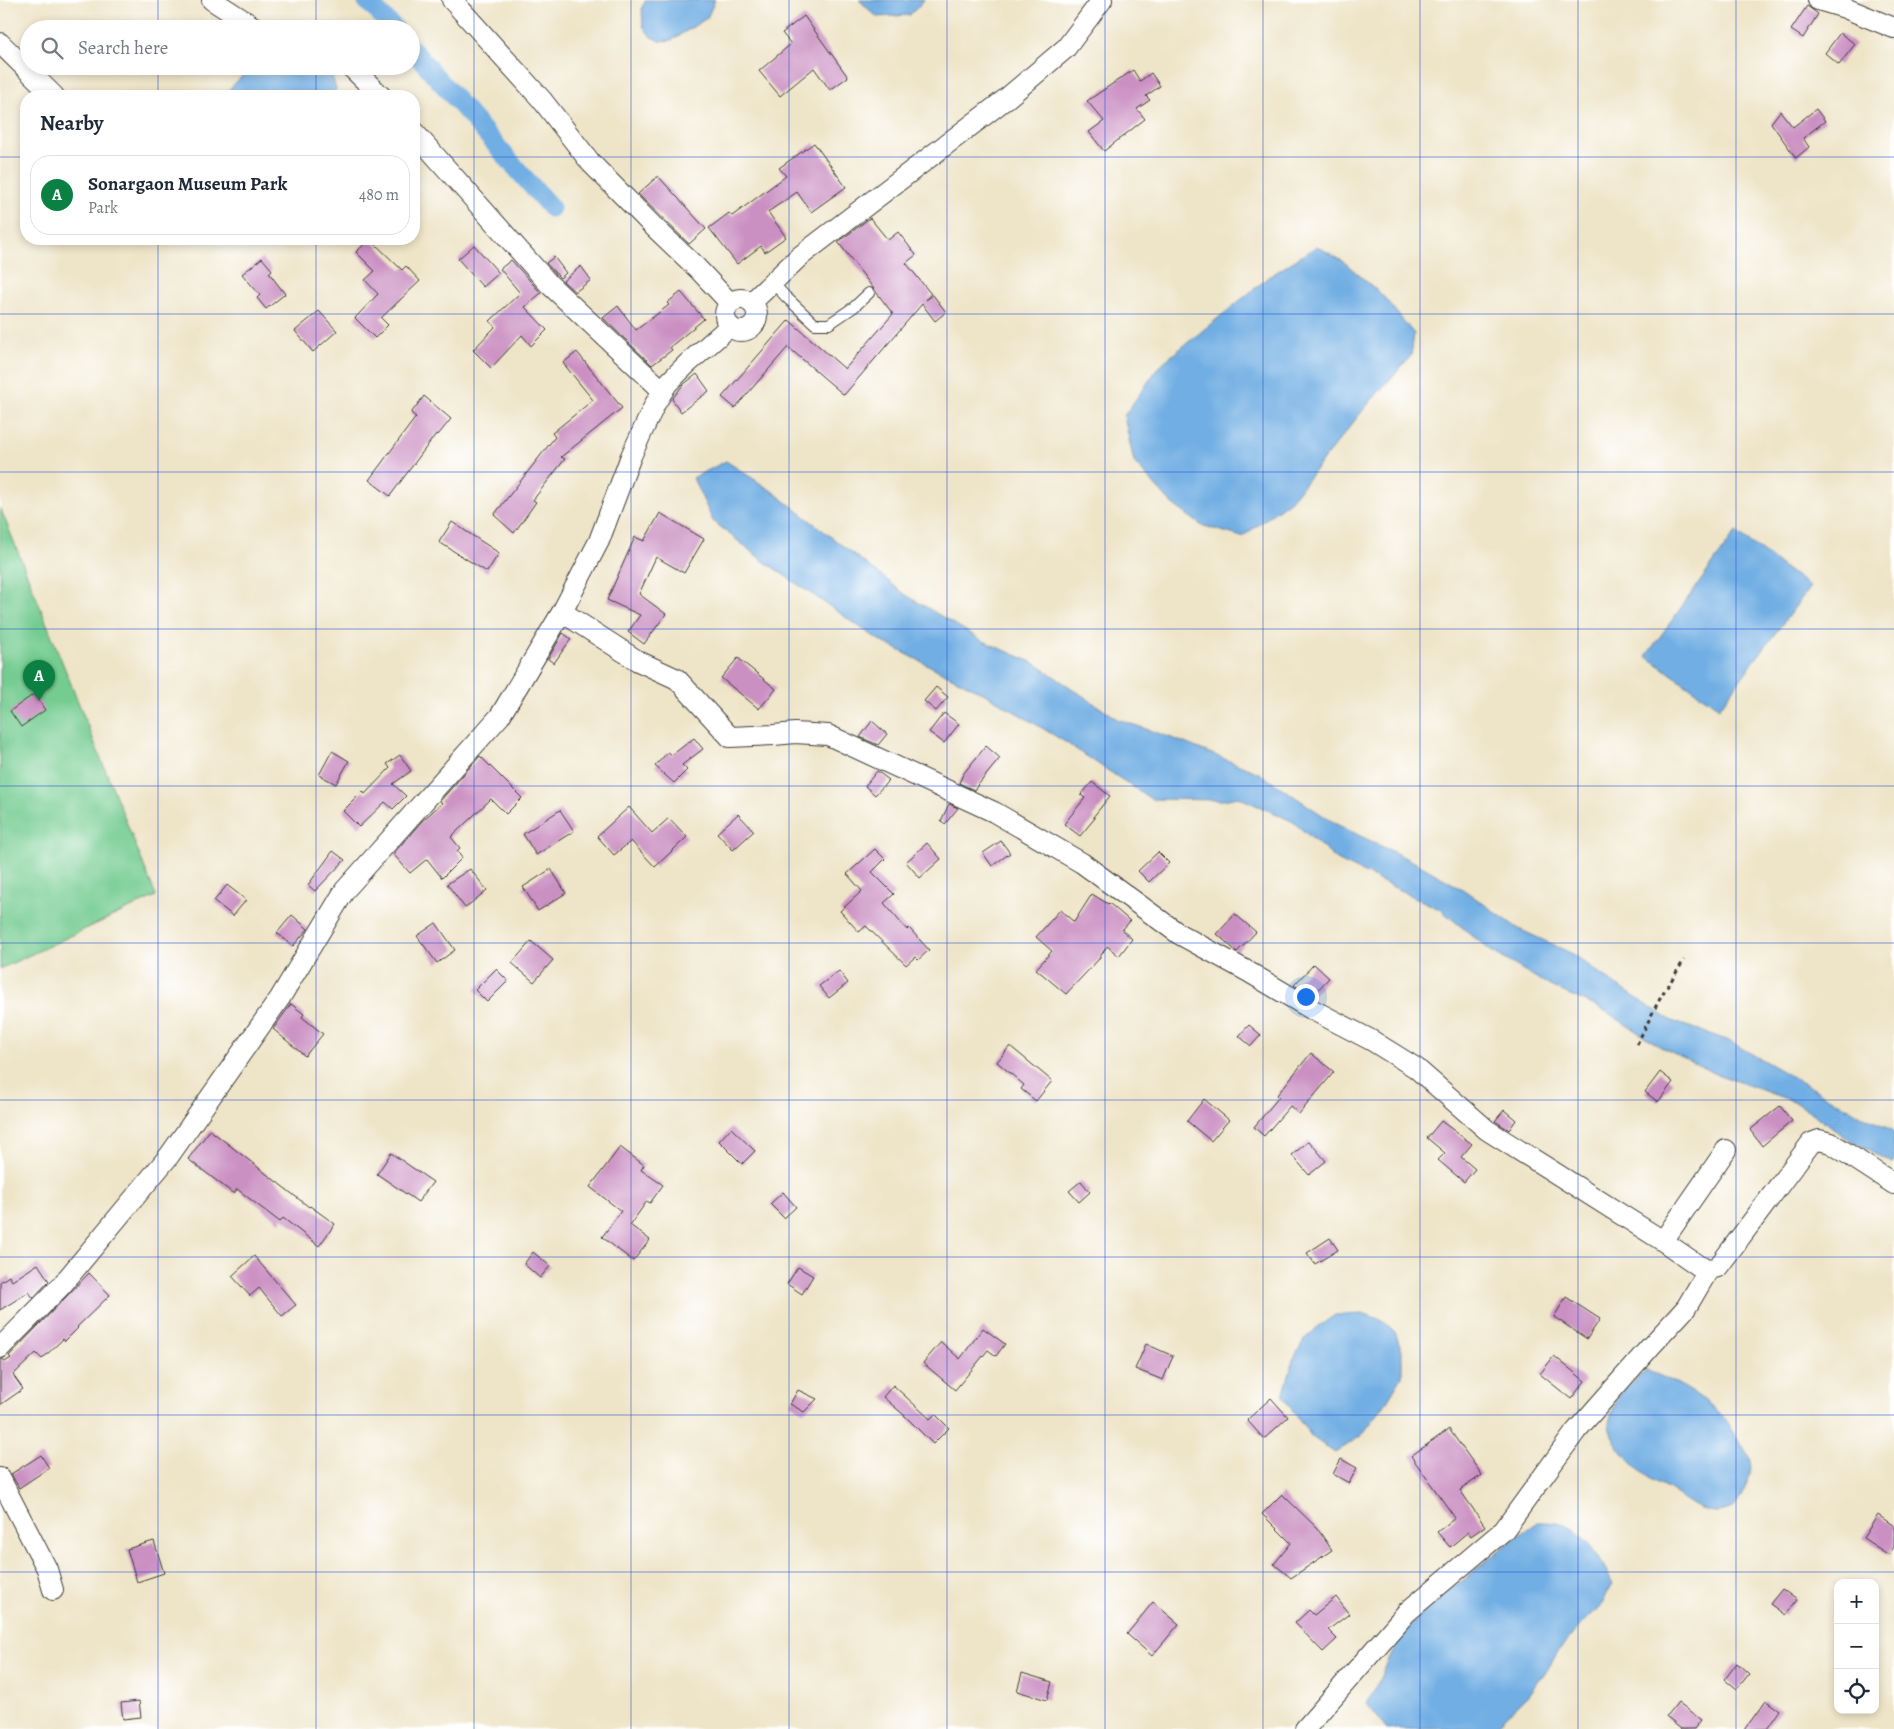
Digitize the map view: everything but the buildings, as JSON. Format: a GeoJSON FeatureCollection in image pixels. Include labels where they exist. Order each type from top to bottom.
{"type":"FeatureCollection","features":[{"type":"Feature","properties":{"kind":"street"},"geometry":{"type":"LineString","coordinates":[[212,0],[243,20]]}},
{"type":"Feature","properties":{"kind":"street"},"geometry":{"type":"LineString","coordinates":[[452,0],[542,100],[592,163],[730,303]]}},
{"type":"Feature","properties":{"kind":"street"},"geometry":{"type":"LineString","coordinates":[[751,303],[799,257],[1007,98],[1066,48],[1102,0]]}},
{"type":"Feature","properties":{"kind":"street"},"geometry":{"type":"LineString","coordinates":[[1818,0],[1845,8],[1894,28]]}},
{"type":"Feature","properties":{"kind":"street"},"geometry":{"type":"LineString","coordinates":[[0,43],[20,63]]}},
{"type":"Feature","properties":{"kind":"street"},"geometry":{"type":"LineString","coordinates":[[33,75],[48,90]]}},
{"type":"Feature","properties":{"kind":"street"},"geometry":{"type":"LineString","coordinates":[[359,75],[375,90]]}},
{"type":"Feature","properties":{"kind":"street"},"geometry":{"type":"LineString","coordinates":[[420,139],[549,284],[663,391]]}},
{"type":"Feature","properties":{"kind":"street"},"geometry":{"type":"LineString","coordinates":[[740,299],[751,303],[754,307],[756,318],[751,327],[741,331],[730,326],[725,318],[725,313],[730,303],[740,299]]}},
{"type":"Feature","properties":{"kind":"street"},"geometry":{"type":"LineString","coordinates":[[0,1348],[61,1286],[169,1156],[280,998],[345,890],[500,716],[562,612],[599,541],[631,456],[655,404],[667,384],[730,326]]}},
{"type":"Feature","properties":{"kind":"street"},"geometry":{"type":"LineString","coordinates":[[562,612],[638,660],[677,679],[730,737],[774,736],[795,732],[828,735],[1002,817],[1082,863],[1179,934],[1311,1009],[1371,1040],[1416,1068],[1487,1130],[1664,1241],[1699,1266],[1709,1269],[1718,1267],[1811,1144],[1819,1140],[1831,1143],[1894,1184]]}},
{"type":"Feature","properties":{"kind":"street"},"geometry":{"type":"LineString","coordinates":[[1664,1241],[1726,1150]]}},
{"type":"Feature","properties":{"kind":"street"},"geometry":{"type":"LineString","coordinates":[[1305,1729],[1407,1612],[1504,1530],[1576,1431],[1686,1308],[1709,1269]]}},
{"type":"Feature","properties":{"kind":"street"},"geometry":{"type":"LineString","coordinates":[[0,1478],[47,1569],[53,1590]]}},
{"type":"Feature","properties":{"kind":"lane"},"geometry":{"type":"LineString","coordinates":[[773,283],[815,324],[830,324],[854,307],[869,293]]}},
{"type":"Feature","properties":{"kind":"path"},"geometry":{"type":"LineString","coordinates":[[1637,1044],[1658,1002],[1684,960]]}},
{"type":"Feature","properties":{"kind":"green space"},"geometry":{"type":"Polygon","coordinates":[[[0,507],[156,896],[0,969],[0,507]]]}},
{"type":"Feature","properties":{"kind":"water"},"geometry":{"type":"Polygon","coordinates":[[[646,0],[715,0],[707,18],[672,40],[660,41],[651,37],[643,26],[642,7],[646,0]]]}},
{"type":"Feature","properties":{"kind":"water"},"geometry":{"type":"Polygon","coordinates":[[[859,0],[924,0],[910,15],[877,17],[859,0]]]}},
{"type":"Feature","properties":{"kind":"water"},"geometry":{"type":"Polygon","coordinates":[[[332,75],[336,89],[229,90],[242,76],[332,75]]]}},
{"type":"Feature","properties":{"kind":"water"},"geometry":{"type":"Polygon","coordinates":[[[1317,246],[1344,262],[1382,295],[1414,334],[1411,356],[1368,404],[1291,500],[1242,537],[1201,525],[1171,503],[1134,462],[1124,416],[1160,365],[1269,277],[1317,246]]]}},
{"type":"Feature","properties":{"kind":"water"},"geometry":{"type":"Polygon","coordinates":[[[726,461],[772,491],[906,595],[981,640],[1036,664],[1117,719],[1172,738],[1259,773],[1336,824],[1416,863],[1464,890],[1519,929],[1573,954],[1616,985],[1672,1021],[1727,1040],[1862,1116],[1894,1131],[1894,1164],[1844,1136],[1798,1103],[1714,1073],[1661,1047],[1602,1009],[1550,986],[1491,951],[1441,910],[1337,860],[1292,821],[1238,797],[1223,800],[1151,799],[1062,740],[987,695],[879,640],[762,560],[713,521],[693,478],[726,461]]]}},
{"type":"Feature","properties":{"kind":"water"},"geometry":{"type":"Polygon","coordinates":[[[1736,532],[1810,587],[1719,708],[1646,656],[1736,532]]]}},
{"type":"Feature","properties":{"kind":"water"},"geometry":{"type":"Polygon","coordinates":[[[1365,1314],[1382,1320],[1395,1332],[1402,1351],[1402,1376],[1384,1406],[1361,1436],[1335,1453],[1312,1437],[1283,1397],[1293,1360],[1304,1340],[1335,1315],[1365,1314]]]}},
{"type":"Feature","properties":{"kind":"water"},"geometry":{"type":"Polygon","coordinates":[[[1647,1371],[1687,1389],[1714,1408],[1724,1419],[1746,1452],[1751,1464],[1751,1471],[1745,1488],[1733,1508],[1721,1512],[1712,1512],[1697,1507],[1649,1478],[1630,1461],[1618,1446],[1610,1431],[1609,1424],[1614,1406],[1625,1389],[1647,1371]]]}},
{"type":"Feature","properties":{"kind":"water"},"geometry":{"type":"Polygon","coordinates":[[[1538,1522],[1555,1523],[1569,1527],[1578,1532],[1592,1548],[1613,1584],[1602,1604],[1567,1640],[1528,1695],[1493,1729],[1387,1729],[1367,1704],[1398,1642],[1429,1604],[1465,1579],[1502,1548],[1538,1522]]]}},
{"type":"Feature","properties":{"kind":"waterway"},"geometry":{"type":"LineString","coordinates":[[366,0],[386,20]]}},
{"type":"Feature","properties":{"kind":"waterway"},"geometry":{"type":"LineString","coordinates":[[420,58],[551,208]]}},
{"type":"Feature","properties":{"kind":"place","name":"Sonargaon Museum Park"},"geometry":{"type":"Point","coordinates":[39,701]}}]}
